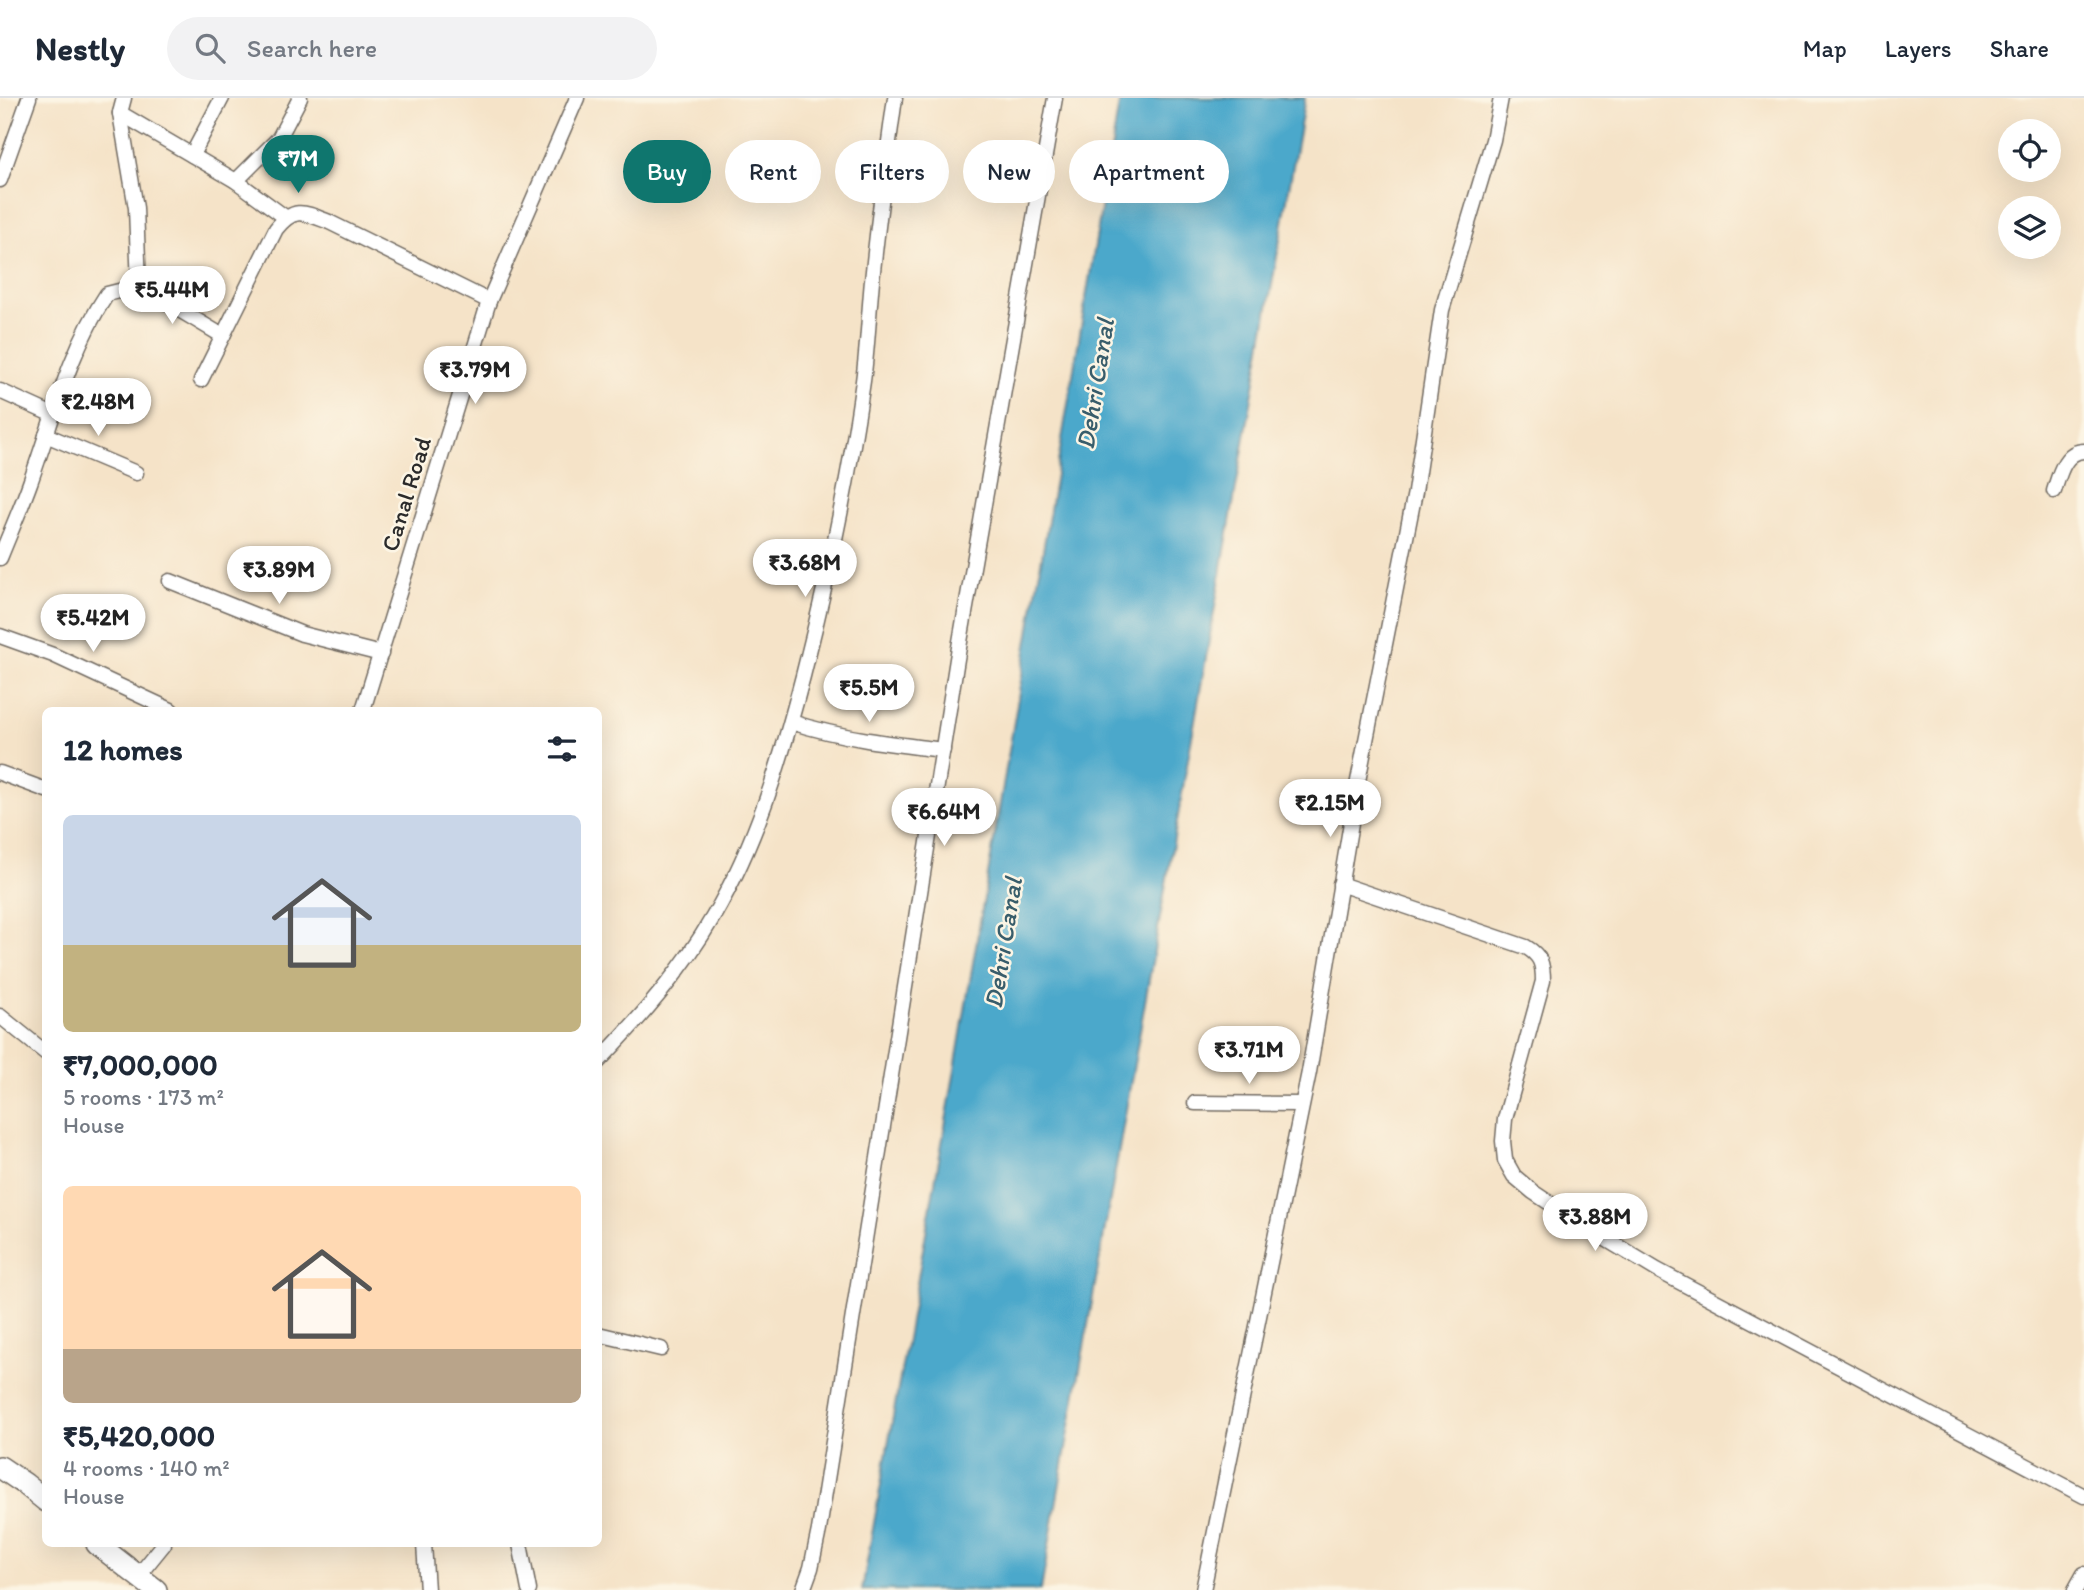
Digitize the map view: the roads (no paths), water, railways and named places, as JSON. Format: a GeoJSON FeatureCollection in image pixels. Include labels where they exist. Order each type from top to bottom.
{"type":"FeatureCollection","features":[{"type":"Feature","properties":{"kind":"main road"},"geometry":{"type":"LineString","coordinates":[[0,1454],[25,1484]]}},
{"type":"Feature","properties":{"kind":"main road"},"geometry":{"type":"LineString","coordinates":[[0,1468],[42,1498]]}},
{"type":"Feature","properties":{"kind":"main road"},"geometry":{"type":"LineString","coordinates":[[101,1547],[156,1590]]}},
{"type":"Feature","properties":{"kind":"street"},"geometry":{"type":"LineString","coordinates":[[0,180],[29,98]]}},
{"type":"Feature","properties":{"kind":"street"},"geometry":{"type":"LineString","coordinates":[[124,98],[120,113],[136,208],[139,286]]}},
{"type":"Feature","properties":{"kind":"street"},"geometry":{"type":"LineString","coordinates":[[192,155],[222,98]]}},
{"type":"Feature","properties":{"kind":"street"},"geometry":{"type":"LineString","coordinates":[[236,181],[279,138],[300,98]]}},
{"type":"Feature","properties":{"kind":"street","name":"Canal Road"},"geometry":{"type":"LineString","coordinates":[[364,707],[489,300],[577,98]]}},
{"type":"Feature","properties":{"kind":"street"},"geometry":{"type":"LineString","coordinates":[[602,1058],[645,1012],[681,967],[713,917],[755,833],[772,786],[791,722],[838,533],[863,379],[872,272],[895,98]]}},
{"type":"Feature","properties":{"kind":"street"},"geometry":{"type":"LineString","coordinates":[[803,1590],[813,1556],[833,1444],[943,750],[1055,98]]}},
{"type":"Feature","properties":{"kind":"street"},"geometry":{"type":"LineString","coordinates":[[1203,1590],[1303,1104],[1375,689],[1413,503],[1440,321],[1451,275],[1493,140],[1501,98]]}},
{"type":"Feature","properties":{"kind":"street"},"geometry":{"type":"LineString","coordinates":[[120,113],[236,181],[285,217]]}},
{"type":"Feature","properties":{"kind":"street"},"geometry":{"type":"LineString","coordinates":[[201,380],[275,229],[285,217],[295,212],[307,213],[489,300]]}},
{"type":"Feature","properties":{"kind":"street"},"geometry":{"type":"LineString","coordinates":[[0,558],[89,321],[107,294],[139,286],[223,336]]}},
{"type":"Feature","properties":{"kind":"street"},"geometry":{"type":"LineString","coordinates":[[0,391],[53,415]]}},
{"type":"Feature","properties":{"kind":"street"},"geometry":{"type":"LineString","coordinates":[[46,435],[136,473]]}},
{"type":"Feature","properties":{"kind":"street"},"geometry":{"type":"LineString","coordinates":[[2054,491],[2069,457],[2077,451],[2084,451]]}},
{"type":"Feature","properties":{"kind":"street"},"geometry":{"type":"LineString","coordinates":[[170,581],[302,634],[381,654]]}},
{"type":"Feature","properties":{"kind":"street"},"geometry":{"type":"LineString","coordinates":[[0,636],[53,655],[164,707]]}},
{"type":"Feature","properties":{"kind":"street"},"geometry":{"type":"LineString","coordinates":[[791,722],[828,734],[943,750]]}},
{"type":"Feature","properties":{"kind":"street"},"geometry":{"type":"LineString","coordinates":[[0,773],[42,789]]}},
{"type":"Feature","properties":{"kind":"street"},"geometry":{"type":"LineString","coordinates":[[1340,884],[1516,944],[1536,953],[1543,964],[1543,981],[1505,1119],[1503,1141],[1505,1160],[1514,1176],[1533,1192],[1657,1270],[2084,1496]]}},
{"type":"Feature","properties":{"kind":"street"},"geometry":{"type":"LineString","coordinates":[[0,1016],[42,1050]]}},
{"type":"Feature","properties":{"kind":"street"},"geometry":{"type":"LineString","coordinates":[[1195,1103],[1303,1104]]}},
{"type":"Feature","properties":{"kind":"street"},"geometry":{"type":"LineString","coordinates":[[602,1335],[661,1349]]}},
{"type":"Feature","properties":{"kind":"street"},"geometry":{"type":"LineString","coordinates":[[138,1576],[162,1547]]}},
{"type":"Feature","properties":{"kind":"street"},"geometry":{"type":"LineString","coordinates":[[424,1547],[426,1590]]}},
{"type":"Feature","properties":{"kind":"street"},"geometry":{"type":"LineString","coordinates":[[521,1547],[529,1590]]}},
{"type":"Feature","properties":{"kind":"street"},"geometry":{"type":"LineString","coordinates":[[2076,1590],[2084,1574]]}},
{"type":"Feature","properties":{"kind":"water","name":"Dehri Canal"},"geometry":{"type":"Polygon","coordinates":[[[1120,98],[1305,98],[1041,1590],[862,1590],[949,1104],[1102,203],[1229,203],[1229,140],[1113,140],[1120,98]]]}}]}
